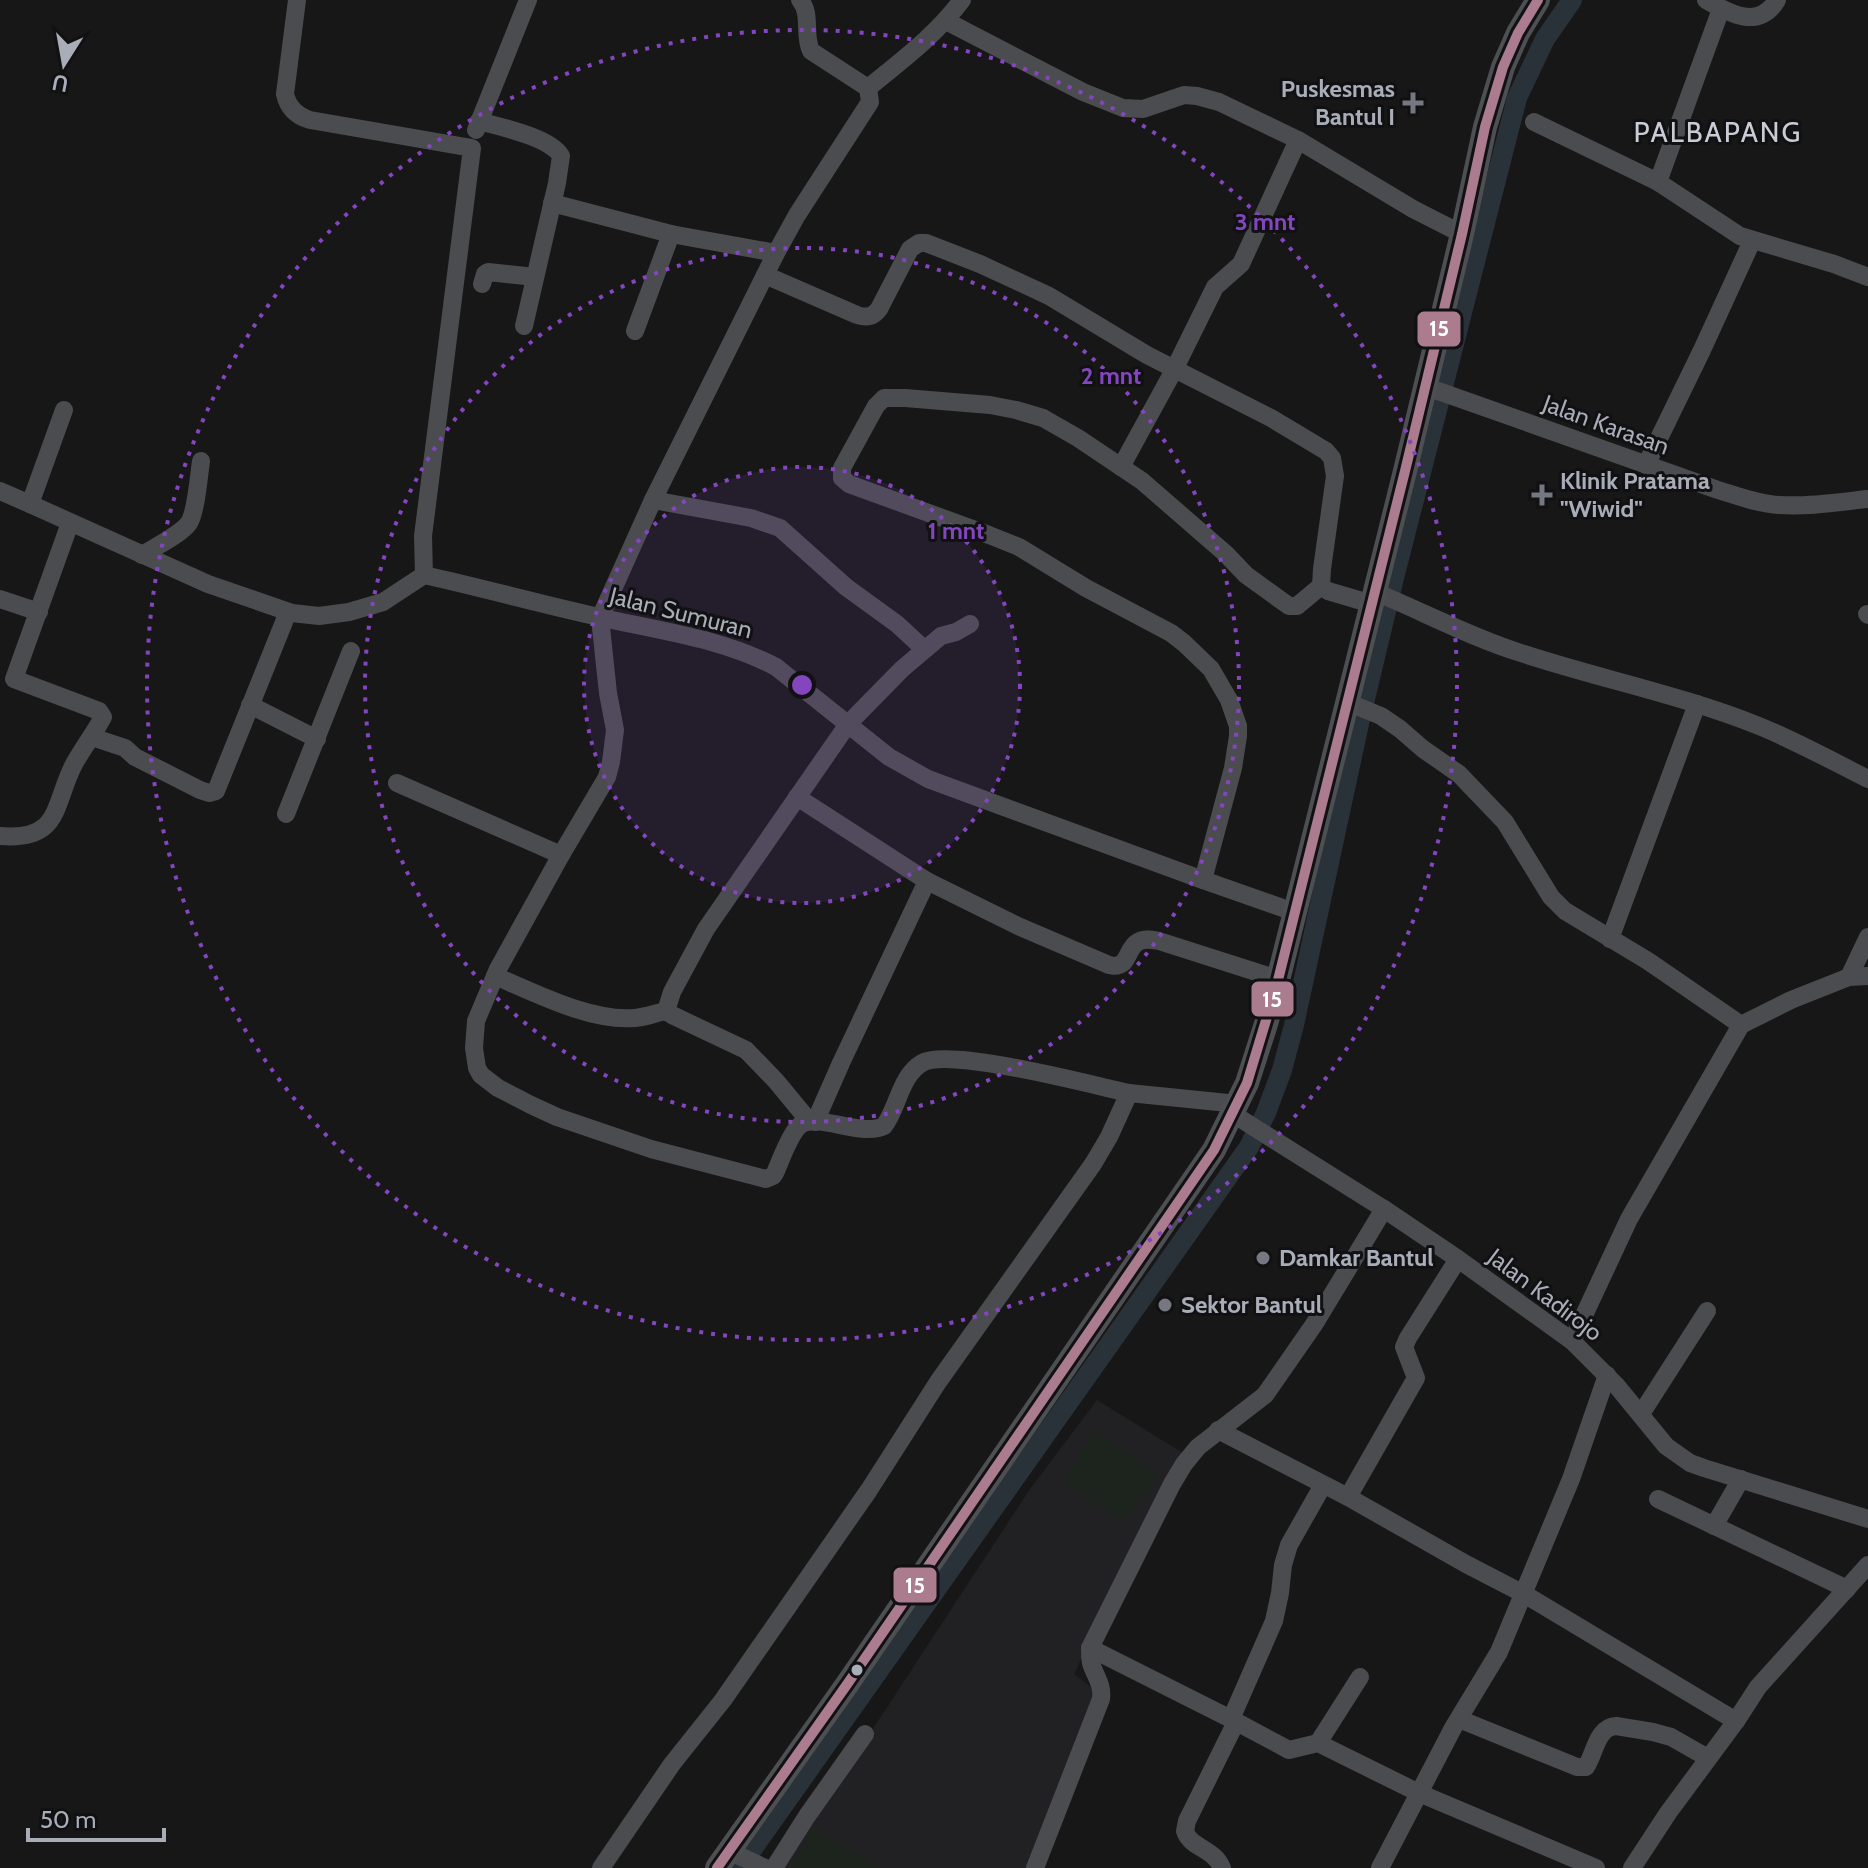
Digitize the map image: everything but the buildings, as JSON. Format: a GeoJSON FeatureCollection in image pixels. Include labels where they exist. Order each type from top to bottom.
{"type":"FeatureCollection","features":[{"type":"Feature","properties":{"kind":"main road"},"geometry":{"type":"LineString","coordinates":[[727,1858],[1133,1269],[1214,1150],[1236,1112],[1278,979],[1433,390],[1485,127],[1503,67],[1518,33],[1538,0]]}},
{"type":"Feature","properties":{"kind":"street"},"geometry":{"type":"LineString","coordinates":[[297,0],[285,94],[294,112],[310,120],[472,148]]}},
{"type":"Feature","properties":{"kind":"street"},"geometry":{"type":"LineString","coordinates":[[0,491],[208,584],[288,612],[319,616],[349,612],[383,602],[424,575],[423,536],[472,148],[479,121],[528,0]]}},
{"type":"Feature","properties":{"kind":"street"},"geometry":{"type":"LineString","coordinates":[[800,0],[805,6],[811,51],[868,88],[870,102],[776,253],[653,500],[600,618],[615,730],[607,777],[495,976],[476,1021],[474,1048],[477,1068],[487,1081],[557,1117],[651,1149],[766,1179],[775,1173],[798,1127],[812,1121],[871,1130],[880,1128],[887,1122],[908,1077],[923,1062],[935,1058],[987,1062],[1129,1093],[1236,1112]]}},
{"type":"Feature","properties":{"kind":"street"},"geometry":{"type":"LineString","coordinates":[[868,88],[946,21],[962,0]]}},
{"type":"Feature","properties":{"kind":"street"},"geometry":{"type":"LineString","coordinates":[[1658,182],[1713,4],[1742,15],[1760,16],[1769,12],[1777,0]]}},
{"type":"Feature","properties":{"kind":"street"},"geometry":{"type":"LineString","coordinates":[[946,21],[1123,108],[1143,109],[1184,95],[1219,102],[1298,140],[1413,209],[1462,234]]}},
{"type":"Feature","properties":{"kind":"street"},"geometry":{"type":"LineString","coordinates":[[479,121],[517,132],[559,151],[561,162],[524,326]]}},
{"type":"Feature","properties":{"kind":"street"},"geometry":{"type":"LineString","coordinates":[[1534,122],[1658,182],[1727,229],[1752,241],[1868,277]]}},
{"type":"Feature","properties":{"kind":"street"},"geometry":{"type":"LineString","coordinates":[[1121,467],[1215,287],[1241,264],[1298,140]]}},
{"type":"Feature","properties":{"kind":"street"},"geometry":{"type":"LineString","coordinates":[[552,203],[671,234],[776,253]]}},
{"type":"Feature","properties":{"kind":"street"},"geometry":{"type":"LineString","coordinates":[[635,331],[671,234]]}},
{"type":"Feature","properties":{"kind":"street"},"geometry":{"type":"LineString","coordinates":[[1646,465],[1752,241]]}},
{"type":"Feature","properties":{"kind":"street"},"geometry":{"type":"LineString","coordinates":[[765,275],[857,315],[871,316],[879,309],[910,249],[919,243],[931,244],[1049,296],[1174,370],[1299,433],[1332,458],[1335,476],[1321,586],[1297,606],[1289,606],[1246,575],[1154,491],[1121,467],[1043,418],[1028,413],[990,405],[891,397],[880,400],[841,474],[849,484],[1019,547],[1086,588],[1171,633],[1211,669],[1229,700],[1238,726],[1238,736],[1233,768],[1203,880]]}},
{"type":"Feature","properties":{"kind":"street"},"geometry":{"type":"LineString","coordinates":[[482,284],[488,272],[535,277]]}},
{"type":"Feature","properties":{"kind":"street","name":"Jalan Karasan"},"geometry":{"type":"LineString","coordinates":[[1433,390],[1758,502],[1803,505],[1868,499]]}},
{"type":"Feature","properties":{"kind":"street"},"geometry":{"type":"LineString","coordinates":[[30,504],[64,410]]}},
{"type":"Feature","properties":{"kind":"street"},"geometry":{"type":"LineString","coordinates":[[142,555],[189,522],[201,461]]}},
{"type":"Feature","properties":{"kind":"street"},"geometry":{"type":"LineString","coordinates":[[653,500],[751,518],[780,528],[846,587],[897,624],[924,649]]}},
{"type":"Feature","properties":{"kind":"street"},"geometry":{"type":"LineString","coordinates":[[0,836],[23,836],[51,822],[73,766],[103,717],[99,711],[7,678],[39,612],[70,523]]}},
{"type":"Feature","properties":{"kind":"street","name":"Jalan Sumuran"},"geometry":{"type":"LineString","coordinates":[[424,575],[725,645],[786,674],[889,757],[928,779],[1294,912]]}},
{"type":"Feature","properties":{"kind":"street"},"geometry":{"type":"LineString","coordinates":[[1321,586],[1328,591],[1378,598],[1407,606],[1460,631],[1523,654],[1697,704],[1783,736],[1868,779]]}},
{"type":"Feature","properties":{"kind":"street"},"geometry":{"type":"LineString","coordinates":[[0,599],[39,612]]}},
{"type":"Feature","properties":{"kind":"street"},"geometry":{"type":"LineString","coordinates":[[92,737],[125,748],[135,757],[209,793],[216,791],[288,612]]}},
{"type":"Feature","properties":{"kind":"street"},"geometry":{"type":"LineString","coordinates":[[666,1011],[672,992],[706,929],[848,724],[924,649],[941,636],[970,624]]}},
{"type":"Feature","properties":{"kind":"street"},"geometry":{"type":"LineString","coordinates":[[286,814],[351,651]]}},
{"type":"Feature","properties":{"kind":"street"},"geometry":{"type":"LineString","coordinates":[[1352,704],[1381,716],[1459,774],[1514,834],[1551,897],[1565,911],[1648,961],[1741,1025]]}},
{"type":"Feature","properties":{"kind":"street"},"geometry":{"type":"LineString","coordinates":[[1610,939],[1697,704]]}},
{"type":"Feature","properties":{"kind":"street"},"geometry":{"type":"LineString","coordinates":[[250,705],[317,739]]}},
{"type":"Feature","properties":{"kind":"street"},"geometry":{"type":"LineString","coordinates":[[397,783],[561,855]]}},
{"type":"Feature","properties":{"kind":"street"},"geometry":{"type":"LineString","coordinates":[[797,797],[927,881],[1018,926],[1109,965],[1116,967],[1123,964],[1138,942],[1159,941],[1278,979]]}},
{"type":"Feature","properties":{"kind":"street"},"geometry":{"type":"LineString","coordinates":[[812,1121],[927,881]]}},
{"type":"Feature","properties":{"kind":"street"},"geometry":{"type":"LineString","coordinates":[[1572,1341],[1629,1219],[1741,1025],[1791,1000],[1859,976],[1868,937]]}},
{"type":"Feature","properties":{"kind":"street"},"geometry":{"type":"LineString","coordinates":[[495,976],[598,1016],[637,1018],[666,1011],[746,1050],[812,1121]]}},
{"type":"Feature","properties":{"kind":"street"},"geometry":{"type":"LineString","coordinates":[[601,1868],[672,1764],[723,1700],[869,1490],[938,1382],[1093,1164],[1129,1093]]}},
{"type":"Feature","properties":{"kind":"street","name":"Jalan Kadirojo"},"geometry":{"type":"LineString","coordinates":[[1236,1112],[1259,1131],[1458,1259],[1572,1341],[1607,1375],[1677,1455],[1690,1463],[1868,1519]]}},
{"type":"Feature","properties":{"kind":"street"},"geometry":{"type":"LineString","coordinates":[[1035,1868],[1101,1699],[1100,1680],[1091,1663],[1090,1648],[1172,1484],[1198,1447],[1265,1395],[1315,1323],[1384,1209]]}},
{"type":"Feature","properties":{"kind":"street"},"geometry":{"type":"LineString","coordinates":[[1348,1497],[1416,1378],[1404,1347],[1408,1338],[1458,1259]]}},
{"type":"Feature","properties":{"kind":"street"},"geometry":{"type":"LineString","coordinates":[[1641,1414],[1707,1311]]}},
{"type":"Feature","properties":{"kind":"street"},"geometry":{"type":"LineString","coordinates":[[1380,1868],[1459,1719],[1499,1652],[1571,1479],[1607,1375]]}},
{"type":"Feature","properties":{"kind":"street"},"geometry":{"type":"LineString","coordinates":[[1218,1430],[1524,1594],[1736,1721]]}},
{"type":"Feature","properties":{"kind":"street"},"geometry":{"type":"LineString","coordinates":[[1714,1526],[1741,1479]]}},
{"type":"Feature","properties":{"kind":"street"},"geometry":{"type":"LineString","coordinates":[[1222,1868],[1213,1854],[1188,1839],[1185,1831],[1187,1821],[1234,1720],[1274,1621],[1285,1556],[1323,1485]]}},
{"type":"Feature","properties":{"kind":"street"},"geometry":{"type":"LineString","coordinates":[[1658,1499],[1847,1589]]}},
{"type":"Feature","properties":{"kind":"street"},"geometry":{"type":"LineString","coordinates":[[1632,1868],[1763,1680],[1868,1565]]}},
{"type":"Feature","properties":{"kind":"street"},"geometry":{"type":"LineString","coordinates":[[1090,1648],[1289,1750],[1318,1743],[1419,1793],[1596,1868]]}},
{"type":"Feature","properties":{"kind":"street"},"geometry":{"type":"LineString","coordinates":[[1318,1743],[1360,1677]]}},
{"type":"Feature","properties":{"kind":"street"},"geometry":{"type":"LineString","coordinates":[[1459,1719],[1577,1767],[1586,1767],[1602,1733],[1609,1727],[1662,1734],[1708,1758]]}},
{"type":"Feature","properties":{"kind":"street"},"geometry":{"type":"LineString","coordinates":[[774,1868],[865,1734]]}},
{"type":"Feature","properties":{"kind":"street"},"geometry":{"type":"LineString","coordinates":[[727,1858],[764,1868]]}},
{"type":"Feature","properties":{"kind":"shaded area"},"geometry":{"type":"Polygon","coordinates":[[[1097,1400],[1183,1453],[1074,1674],[1095,1690],[1030,1868],[783,1866],[1030,1489],[1097,1400]]]}},
{"type":"Feature","properties":{"kind":"shaded area"},"geometry":{"type":"Polygon","coordinates":[[[1095,1432],[1159,1475],[1125,1524],[1062,1481],[1095,1432]]]}},
{"type":"Feature","properties":{"kind":"shaded area"},"geometry":{"type":"Polygon","coordinates":[[[813,1828],[876,1864],[873,1868],[790,1868],[813,1828]]]}},
{"type":"Feature","properties":{"kind":"waterway"},"geometry":{"type":"LineString","coordinates":[[739,1868],[1249,1147],[1266,1113],[1294,1025],[1394,578],[1517,98],[1545,39],[1572,0]]}},
{"type":"Feature","properties":{"kind":"transit line","name":"15"},"geometry":{"type":"LineString","coordinates":[[717,1868],[848,1683],[1214,1150],[1247,1083],[1277,984],[1405,471],[1485,127],[1503,67],[1518,33],[1538,0]]}},
{"type":"Feature","properties":{"kind":"place","name":"Puskesmas Bantul I"},"geometry":{"type":"Point","coordinates":[1413,103]}},
{"type":"Feature","properties":{"kind":"place","name":"Klinik Pratama \"Wiwid\""},"geometry":{"type":"Point","coordinates":[1542,495]}},
{"type":"Feature","properties":{"kind":"place","name":"Damkar Bantul"},"geometry":{"type":"Point","coordinates":[1263,1258]}},
{"type":"Feature","properties":{"kind":"place","name":"Sektor Bantul"},"geometry":{"type":"Point","coordinates":[1165,1305]}},
{"type":"Feature","properties":{"kind":"district","name":"PALBAPANG"},"geometry":{"type":"Point","coordinates":[1718,132]}}]}
